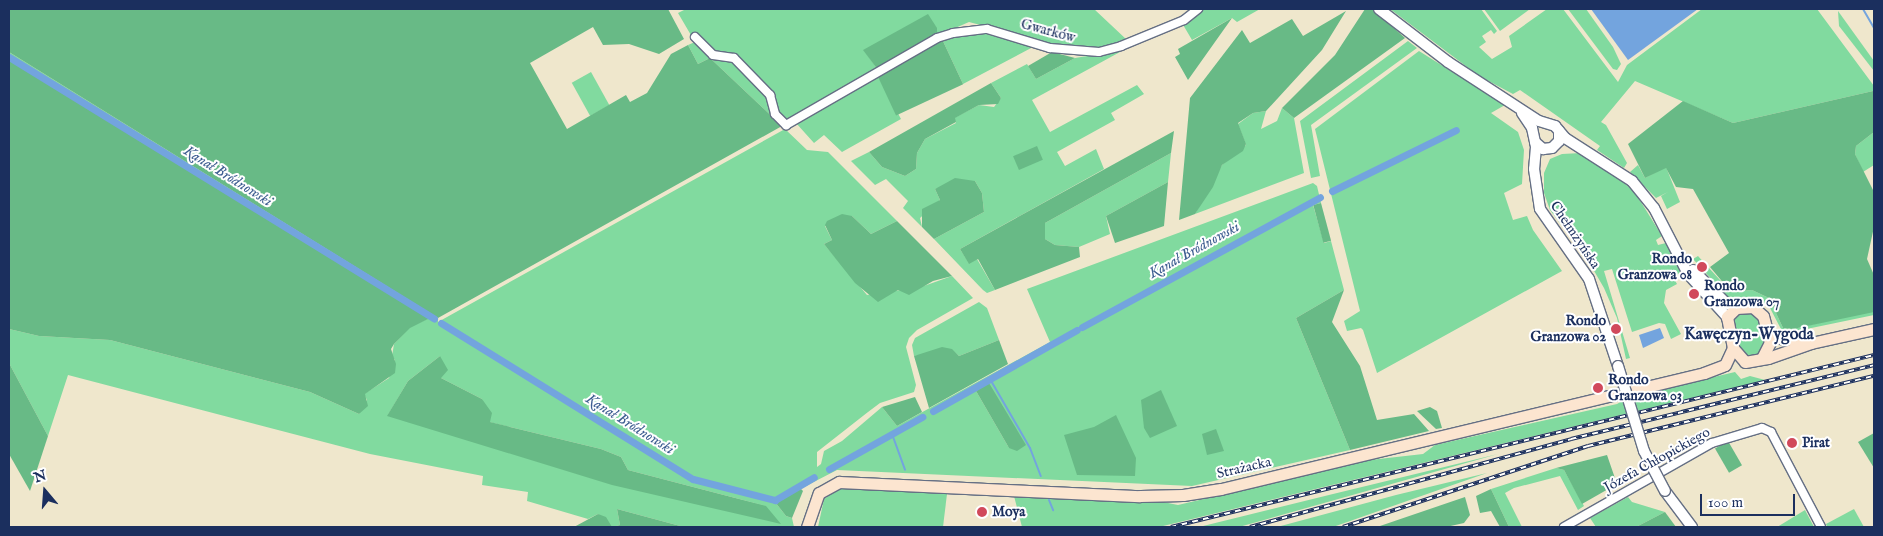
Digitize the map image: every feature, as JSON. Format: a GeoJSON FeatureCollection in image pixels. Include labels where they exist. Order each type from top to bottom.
{"type":"FeatureCollection","features":[{"type":"Feature","properties":{"kind":"main road"},"geometry":{"type":"LineString","coordinates":[[1762,358],[1769,347],[1770,336],[1759,310],[1749,306],[1736,308],[1727,317],[1733,348],[1745,362],[1762,358],[1811,343],[1874,329]]}},
{"type":"Feature","properties":{"kind":"main road"},"geometry":{"type":"LineString","coordinates":[[1770,336],[1811,343]]}},
{"type":"Feature","properties":{"kind":"main road","name":"Strażacka"},"geometry":{"type":"LineString","coordinates":[[807,527],[819,493],[839,482],[1140,496],[1194,493],[1440,439],[1704,373],[1725,365],[1733,348]]}},
{"type":"Feature","properties":{"kind":"main road","name":"Strażacka"},"geometry":{"type":"LineString","coordinates":[[1704,373],[1728,371],[1745,362]]}},
{"type":"Feature","properties":{"kind":"street","name":"Gwarków"},"geometry":{"type":"LineString","coordinates":[[695,37],[713,55],[734,58],[770,95],[775,114],[786,125],[937,38],[953,33],[987,29],[1050,48],[1099,52],[1121,46],[1184,20],[1198,9]]}},
{"type":"Feature","properties":{"kind":"street"},"geometry":{"type":"LineString","coordinates":[[1379,9],[1441,58],[1522,110],[1548,124],[1624,175],[1641,190],[1680,256],[1688,274],[1727,317]]}},
{"type":"Feature","properties":{"kind":"street","name":"Chełmżyńska"},"geometry":{"type":"LineString","coordinates":[[1522,110],[1534,138],[1535,193],[1541,212],[1591,283],[1644,451],[1665,491],[1692,527]]}},
{"type":"Feature","properties":{"kind":"street"},"geometry":{"type":"LineString","coordinates":[[1548,124],[1539,126],[1534,138],[1540,148],[1585,150]]}},
{"type":"Feature","properties":{"kind":"street"},"geometry":{"type":"LineString","coordinates":[[1535,175],[1552,148],[1559,141],[1559,132]]}},
{"type":"Feature","properties":{"kind":"street"},"geometry":{"type":"LineString","coordinates":[[1680,256],[1727,304],[1736,308]]}},
{"type":"Feature","properties":{"kind":"street","name":"Józefa Chłopickiego"},"geometry":{"type":"LineString","coordinates":[[1564,527],[1712,443],[1767,429],[1821,527]]}},
{"type":"Feature","properties":{"kind":"green space"},"geometry":{"type":"Polygon","coordinates":[[[9,9],[668,9],[684,39],[659,54],[629,44],[603,45],[593,27],[530,63],[567,129],[626,95],[630,102],[647,93],[671,54],[688,45],[698,64],[710,58],[782,126],[438,318],[9,52],[9,9]]]}},
{"type":"Feature","properties":{"kind":"green space"},"geometry":{"type":"Polygon","coordinates":[[[686,9],[1094,9],[1127,40],[1095,49],[1071,49],[969,22],[937,36],[864,50],[878,70],[782,126],[710,58],[698,64],[688,45],[695,42],[678,13],[686,9]]]}},
{"type":"Feature","properties":{"kind":"green space"},"geometry":{"type":"Polygon","coordinates":[[[1203,9],[1260,9],[1237,22],[1232,18],[1192,40],[1182,23],[1203,9]]]}},
{"type":"Feature","properties":{"kind":"green space"},"geometry":{"type":"Polygon","coordinates":[[[1365,9],[1373,9],[1405,38],[1294,118],[1282,108],[1335,55],[1365,9]]]}},
{"type":"Feature","properties":{"kind":"green space"},"geometry":{"type":"Polygon","coordinates":[[[1390,9],[1481,9],[1497,31],[1494,34],[1491,30],[1482,36],[1486,42],[1479,47],[1492,59],[1512,47],[1509,36],[1547,9],[1563,9],[1618,82],[1627,65],[1702,9],[1817,9],[1874,86],[1874,93],[1873,91],[1733,123],[1635,81],[1601,122],[1606,125],[1627,163],[1624,168],[1597,150],[1600,146],[1520,90],[1513,94],[1479,76],[1390,9]]]}},
{"type":"Feature","properties":{"kind":"green space"},"geometry":{"type":"Polygon","coordinates":[[[1484,9],[1530,9],[1500,31],[1484,9]]]}},
{"type":"Feature","properties":{"kind":"green space"},"geometry":{"type":"Polygon","coordinates":[[[1568,9],[1586,9],[1613,47],[1621,64],[1617,70],[1613,69],[1568,9]]]}},
{"type":"Feature","properties":{"kind":"green space"},"geometry":{"type":"Polygon","coordinates":[[[1346,11],[1322,50],[1266,111],[1253,113],[1238,123],[1246,144],[1243,151],[1222,165],[1213,187],[1195,214],[1179,220],[1190,98],[1242,30],[1250,43],[1292,19],[1303,36],[1346,11]]]}},
{"type":"Feature","properties":{"kind":"green space"},"geometry":{"type":"Polygon","coordinates":[[[1838,11],[1874,61],[1874,71],[1839,26],[1838,11]]]}},
{"type":"Feature","properties":{"kind":"green space"},"geometry":{"type":"Polygon","coordinates":[[[928,14],[937,28],[937,36],[878,70],[863,50],[928,14]]]}},
{"type":"Feature","properties":{"kind":"green space"},"geometry":{"type":"Polygon","coordinates":[[[1232,18],[1188,80],[1175,57],[1180,54],[1178,49],[1232,18]]]}},
{"type":"Feature","properties":{"kind":"green space"},"geometry":{"type":"Polygon","coordinates":[[[976,31],[1033,47],[963,84],[942,39],[976,31]]]}},
{"type":"Feature","properties":{"kind":"green space"},"geometry":{"type":"Polygon","coordinates":[[[942,39],[963,84],[896,116],[875,70],[942,39]]]}},
{"type":"Feature","properties":{"kind":"green space"},"geometry":{"type":"Polygon","coordinates":[[[1408,41],[1417,48],[1311,125],[1320,176],[1311,178],[1300,121],[1408,41]]]}},
{"type":"Feature","properties":{"kind":"green space"},"geometry":{"type":"Polygon","coordinates":[[[1419,51],[1505,105],[1491,113],[1518,132],[1524,150],[1522,184],[1504,193],[1513,220],[1527,216],[1533,230],[1562,271],[1377,373],[1363,330],[1361,328],[1347,331],[1344,321],[1360,311],[1315,129],[1419,51]]]}},
{"type":"Feature","properties":{"kind":"green space"},"geometry":{"type":"Polygon","coordinates":[[[9,52],[438,318],[438,322],[785,129],[807,150],[828,152],[897,221],[871,234],[852,216],[825,226],[832,240],[824,244],[867,295],[921,287],[952,276],[973,298],[917,330],[909,338],[906,347],[916,385],[914,392],[880,403],[868,412],[817,452],[817,467],[821,464],[824,451],[842,441],[882,407],[897,426],[1050,342],[1027,289],[1313,183],[1317,186],[1321,203],[1313,205],[1324,243],[1331,241],[1344,290],[1296,318],[1350,450],[1192,486],[837,470],[775,502],[786,516],[792,518],[794,527],[684,527],[617,509],[620,525],[612,527],[598,514],[588,519],[527,501],[528,492],[482,485],[483,476],[370,454],[68,375],[48,436],[9,363],[9,329],[39,336],[110,340],[310,392],[359,414],[367,400],[364,394],[389,378],[395,360],[392,356],[394,344],[410,327],[429,318],[9,59],[9,52]],[[440,356],[408,381],[388,415],[766,506],[628,470],[621,457],[601,449],[489,422],[482,399],[441,378],[440,356]],[[989,383],[976,391],[1009,448],[989,383]]]}},
{"type":"Feature","properties":{"kind":"green space"},"geometry":{"type":"Polygon","coordinates":[[[1052,52],[1075,58],[1036,79],[1028,66],[1052,52]]]}},
{"type":"Feature","properties":{"kind":"green space"},"geometry":{"type":"Polygon","coordinates":[[[1120,52],[1032,100],[1050,132],[1137,85],[1144,94],[1111,113],[1115,120],[1057,152],[1065,166],[1096,149],[1104,169],[960,249],[969,263],[977,259],[995,290],[987,293],[983,290],[934,239],[984,212],[982,193],[975,181],[935,189],[940,200],[920,218],[922,227],[903,208],[908,201],[886,179],[875,185],[851,161],[869,152],[882,167],[905,176],[916,169],[917,153],[925,139],[956,123],[954,118],[979,105],[994,107],[1001,98],[991,83],[1027,64],[1036,79],[1075,58],[1120,52]]]}},
{"type":"Feature","properties":{"kind":"green space"},"geometry":{"type":"Polygon","coordinates":[[[9,59],[430,318],[410,328],[394,344],[391,349],[396,364],[395,373],[365,394],[368,406],[359,414],[310,392],[110,340],[39,336],[9,329],[9,59]]]}},
{"type":"Feature","properties":{"kind":"green space"},"geometry":{"type":"Polygon","coordinates":[[[591,72],[609,105],[590,116],[572,83],[591,72]]]}},
{"type":"Feature","properties":{"kind":"green space"},"geometry":{"type":"Polygon","coordinates":[[[878,76],[901,119],[842,152],[824,135],[814,143],[796,123],[878,76]]]}},
{"type":"Feature","properties":{"kind":"green space"},"geometry":{"type":"Polygon","coordinates":[[[991,83],[1001,98],[998,104],[979,105],[955,118],[956,122],[925,139],[917,153],[916,169],[905,176],[882,167],[869,152],[991,83]]]}},
{"type":"Feature","properties":{"kind":"green space"},"geometry":{"type":"Polygon","coordinates":[[[1873,91],[1874,132],[1856,146],[1855,154],[1874,192],[1874,227],[1867,259],[1874,275],[1874,312],[1793,329],[1783,328],[1769,298],[1752,290],[1731,292],[1710,267],[1729,253],[1693,189],[1676,187],[1666,168],[1645,178],[1628,144],[1683,101],[1733,123],[1873,91]]]}},
{"type":"Feature","properties":{"kind":"green space"},"geometry":{"type":"Polygon","coordinates":[[[1282,108],[1294,118],[1304,173],[1195,214],[1222,165],[1246,145],[1238,124],[1253,113],[1266,111],[1261,129],[1277,121],[1282,108]]]}},
{"type":"Feature","properties":{"kind":"green space"},"geometry":{"type":"Polygon","coordinates":[[[1174,131],[1171,153],[1045,223],[1045,239],[1055,245],[1079,247],[1080,257],[995,290],[978,259],[969,264],[960,249],[1174,131]]]}},
{"type":"Feature","properties":{"kind":"green space"},"geometry":{"type":"Polygon","coordinates":[[[1874,132],[1874,165],[1863,172],[1855,154],[1856,146],[1874,132]]]}},
{"type":"Feature","properties":{"kind":"green space"},"geometry":{"type":"Polygon","coordinates":[[[1037,146],[1043,160],[1019,170],[1013,156],[1037,146]]]}},
{"type":"Feature","properties":{"kind":"green space"},"geometry":{"type":"Polygon","coordinates":[[[1171,153],[1168,182],[1106,216],[1110,234],[1079,247],[1055,245],[1045,239],[1045,223],[1171,153]]]}},
{"type":"Feature","properties":{"kind":"green space"},"geometry":{"type":"Polygon","coordinates":[[[1581,153],[1616,175],[1636,194],[1662,236],[1656,240],[1658,245],[1666,243],[1681,272],[1673,277],[1677,284],[1666,290],[1664,303],[1681,334],[1671,339],[1665,324],[1659,323],[1632,332],[1612,269],[1604,271],[1630,358],[1626,359],[1617,318],[1604,288],[1586,257],[1550,210],[1544,193],[1544,173],[1550,159],[1562,154],[1581,153]]]}},
{"type":"Feature","properties":{"kind":"green space"},"geometry":{"type":"Polygon","coordinates":[[[1638,165],[1645,178],[1666,167],[1680,202],[1667,209],[1661,196],[1668,192],[1656,198],[1630,172],[1638,165]]]}},
{"type":"Feature","properties":{"kind":"green space"},"geometry":{"type":"Polygon","coordinates":[[[955,178],[975,181],[982,193],[984,212],[934,239],[922,227],[922,209],[940,200],[935,189],[955,178]]]}},
{"type":"Feature","properties":{"kind":"green space"},"geometry":{"type":"Polygon","coordinates":[[[1168,182],[1164,226],[1115,243],[1106,216],[1168,182]]]}},
{"type":"Feature","properties":{"kind":"green space"},"geometry":{"type":"Polygon","coordinates":[[[1321,203],[1331,241],[1323,243],[1313,205],[1321,203]]]}},
{"type":"Feature","properties":{"kind":"green space"},"geometry":{"type":"Polygon","coordinates":[[[842,214],[852,216],[871,234],[897,221],[952,276],[933,281],[909,295],[898,290],[878,302],[855,283],[824,244],[832,240],[825,225],[827,221],[842,214]]]}},
{"type":"Feature","properties":{"kind":"green space"},"geometry":{"type":"Polygon","coordinates":[[[1698,256],[1731,292],[1752,290],[1769,298],[1783,328],[1793,329],[1865,312],[1874,312],[1874,315],[1797,331],[1782,331],[1770,308],[1760,300],[1728,297],[1693,259],[1698,256]]]}},
{"type":"Feature","properties":{"kind":"green space"},"geometry":{"type":"Polygon","coordinates":[[[1344,290],[1332,322],[1360,366],[1377,420],[1414,414],[1429,431],[1350,450],[1296,318],[1344,290]]]}},
{"type":"Feature","properties":{"kind":"green space"},"geometry":{"type":"Polygon","coordinates":[[[979,302],[987,308],[999,340],[959,356],[952,350],[914,356],[912,345],[915,338],[979,302]]]}},
{"type":"Feature","properties":{"kind":"green space"},"geometry":{"type":"Polygon","coordinates":[[[1748,311],[1757,316],[1768,340],[1757,355],[1749,356],[1738,352],[1731,318],[1748,311]]]}},
{"type":"Feature","properties":{"kind":"green space"},"geometry":{"type":"Polygon","coordinates":[[[999,340],[1008,364],[929,408],[914,356],[942,347],[952,349],[959,356],[999,340]]]}},
{"type":"Feature","properties":{"kind":"green space"},"geometry":{"type":"Polygon","coordinates":[[[440,356],[448,370],[441,378],[482,399],[492,413],[490,422],[601,449],[621,457],[628,470],[766,506],[781,524],[612,485],[387,416],[408,381],[440,356]]]}},
{"type":"Feature","properties":{"kind":"green space"},"geometry":{"type":"Polygon","coordinates":[[[9,363],[48,436],[30,491],[9,454],[9,363]]]}},
{"type":"Feature","properties":{"kind":"green space"},"geometry":{"type":"Polygon","coordinates":[[[1735,372],[1741,379],[1750,376],[1765,380],[1159,527],[1022,527],[1014,496],[1153,500],[1178,505],[1370,460],[1423,454],[1435,445],[1617,404],[1629,397],[1735,372]]]}},
{"type":"Feature","properties":{"kind":"green space"},"geometry":{"type":"Polygon","coordinates":[[[989,383],[1026,445],[1017,451],[1009,448],[976,391],[989,383]]]}},
{"type":"Feature","properties":{"kind":"green space"},"geometry":{"type":"Polygon","coordinates":[[[1161,390],[1177,426],[1150,438],[1144,428],[1141,400],[1161,390]]]}},
{"type":"Feature","properties":{"kind":"green space"},"geometry":{"type":"Polygon","coordinates":[[[915,397],[922,412],[897,426],[882,407],[915,397]]]}},
{"type":"Feature","properties":{"kind":"green space"},"geometry":{"type":"Polygon","coordinates":[[[1430,407],[1437,411],[1442,428],[1436,429],[1417,411],[1430,407]]]}},
{"type":"Feature","properties":{"kind":"green space"},"geometry":{"type":"Polygon","coordinates":[[[1116,415],[1136,458],[1135,476],[1077,475],[1064,435],[1094,427],[1116,415]]]}},
{"type":"Feature","properties":{"kind":"green space"},"geometry":{"type":"Polygon","coordinates":[[[1216,429],[1224,451],[1207,455],[1202,434],[1216,429]]]}},
{"type":"Feature","properties":{"kind":"green space"},"geometry":{"type":"Polygon","coordinates":[[[1874,433],[1874,468],[1858,442],[1874,433]]]}},
{"type":"Feature","properties":{"kind":"green space"},"geometry":{"type":"Polygon","coordinates":[[[1728,441],[1742,465],[1729,473],[1715,448],[1728,441]]]}},
{"type":"Feature","properties":{"kind":"green space"},"geometry":{"type":"Polygon","coordinates":[[[1498,454],[1239,527],[1199,527],[1333,494],[1498,454]]]}},
{"type":"Feature","properties":{"kind":"green space"},"geometry":{"type":"Polygon","coordinates":[[[1607,455],[1617,484],[1582,504],[1564,470],[1556,468],[1607,455]]]}},
{"type":"Feature","properties":{"kind":"green space"},"geometry":{"type":"Polygon","coordinates":[[[1556,468],[1564,470],[1584,506],[1578,510],[1560,476],[1514,488],[1505,493],[1522,527],[1509,527],[1491,489],[1556,468]]]}},
{"type":"Feature","properties":{"kind":"green space"},"geometry":{"type":"Polygon","coordinates":[[[1487,473],[1333,527],[1277,527],[1396,495],[1487,473]]]}},
{"type":"Feature","properties":{"kind":"green space"},"geometry":{"type":"Polygon","coordinates":[[[800,488],[803,491],[792,518],[786,516],[775,502],[800,488]]]}},
{"type":"Feature","properties":{"kind":"green space"},"geometry":{"type":"Polygon","coordinates":[[[840,488],[943,492],[947,494],[943,527],[818,527],[824,499],[840,488]]]}},
{"type":"Feature","properties":{"kind":"green space"},"geometry":{"type":"Polygon","coordinates":[[[1491,489],[1509,527],[1500,527],[1491,511],[1480,513],[1476,496],[1491,489]]]}},
{"type":"Feature","properties":{"kind":"green space"},"geometry":{"type":"Polygon","coordinates":[[[1465,497],[1470,515],[1464,523],[1446,527],[1377,527],[1465,497]]]}},
{"type":"Feature","properties":{"kind":"green space"},"geometry":{"type":"Polygon","coordinates":[[[1628,497],[1632,502],[1665,512],[1636,527],[1596,527],[1590,518],[1628,497]]]}},
{"type":"Feature","properties":{"kind":"green space"},"geometry":{"type":"Polygon","coordinates":[[[617,509],[684,527],[612,527],[620,525],[617,509]]]}},
{"type":"Feature","properties":{"kind":"green space"},"geometry":{"type":"Polygon","coordinates":[[[1854,509],[1864,527],[1827,527],[1826,524],[1854,509]]]}},
{"type":"Feature","properties":{"kind":"green space"},"geometry":{"type":"Polygon","coordinates":[[[1805,510],[1814,527],[1777,527],[1805,510]]]}},
{"type":"Feature","properties":{"kind":"green space"},"geometry":{"type":"Polygon","coordinates":[[[1665,512],[1676,527],[1636,527],[1665,512]]]}},
{"type":"Feature","properties":{"kind":"green space"},"geometry":{"type":"Polygon","coordinates":[[[598,514],[606,517],[612,527],[574,527],[598,514]]]}},
{"type":"Feature","properties":{"kind":"water"},"geometry":{"type":"Polygon","coordinates":[[[1591,9],[1698,9],[1628,60],[1591,9]]]}},
{"type":"Feature","properties":{"kind":"water"},"geometry":{"type":"Polygon","coordinates":[[[1660,328],[1664,338],[1643,348],[1639,335],[1660,328]]]}},
{"type":"Feature","properties":{"kind":"waterway"},"geometry":{"type":"LineString","coordinates":[[1863,9],[1874,28]]}},
{"type":"Feature","properties":{"kind":"waterway","name":"Kanał Bródnowski"},"geometry":{"type":"LineString","coordinates":[[9,57],[434,318]]}},
{"type":"Feature","properties":{"kind":"waterway","name":"Kanał Bródnowski"},"geometry":{"type":"LineString","coordinates":[[1332,191],[1456,130]]}},
{"type":"Feature","properties":{"kind":"waterway","name":"Kanał Bródnowski"},"geometry":{"type":"LineString","coordinates":[[1082,327],[1320,197]]}},
{"type":"Feature","properties":{"kind":"waterway","name":"Kanał Bródnowski"},"geometry":{"type":"LineString","coordinates":[[441,323],[693,479],[775,500],[814,477]]}},
{"type":"Feature","properties":{"kind":"waterway","name":"Kanał Bródnowski"},"geometry":{"type":"LineString","coordinates":[[933,411],[1077,330]]}},
{"type":"Feature","properties":{"kind":"waterway"},"geometry":{"type":"LineString","coordinates":[[990,379],[1030,448],[1041,476]]}},
{"type":"Feature","properties":{"kind":"waterway","name":"Kanał Bródnowski"},"geometry":{"type":"LineString","coordinates":[[829,469],[922,417]]}},
{"type":"Feature","properties":{"kind":"waterway"},"geometry":{"type":"LineString","coordinates":[[892,434],[905,470]]}},
{"type":"Feature","properties":{"kind":"waterway"},"geometry":{"type":"LineString","coordinates":[[1049,500],[1053,510]]}},
{"type":"Feature","properties":{"kind":"railway"},"geometry":{"type":"LineString","coordinates":[[1171,527],[1874,355]]}},
{"type":"Feature","properties":{"kind":"railway"},"geometry":{"type":"LineString","coordinates":[[1250,527],[1571,439],[1874,365]]}},
{"type":"Feature","properties":{"kind":"railway"},"geometry":{"type":"LineString","coordinates":[[1343,527],[1588,446],[1874,376]]}},
{"type":"Feature","properties":{"kind":"place","name":"Rondo Granzowa 08"},"geometry":{"type":"Point","coordinates":[1702,267]}},
{"type":"Feature","properties":{"kind":"place","name":"Rondo Granzowa 07"},"geometry":{"type":"Point","coordinates":[1694,294]}},
{"type":"Feature","properties":{"kind":"place","name":"Rondo Granzowa 02"},"geometry":{"type":"Point","coordinates":[1616,329]}},
{"type":"Feature","properties":{"kind":"place","name":"Rondo Granzowa 03"},"geometry":{"type":"Point","coordinates":[1598,388]}},
{"type":"Feature","properties":{"kind":"place","name":"Pirat"},"geometry":{"type":"Point","coordinates":[1792,443]}},
{"type":"Feature","properties":{"kind":"place","name":"Moya"},"geometry":{"type":"Point","coordinates":[982,512]}},
{"type":"Feature","properties":{"kind":"district","name":"Kawęczyn-Wygoda"},"geometry":{"type":"Point","coordinates":[1749,335]}}]}
